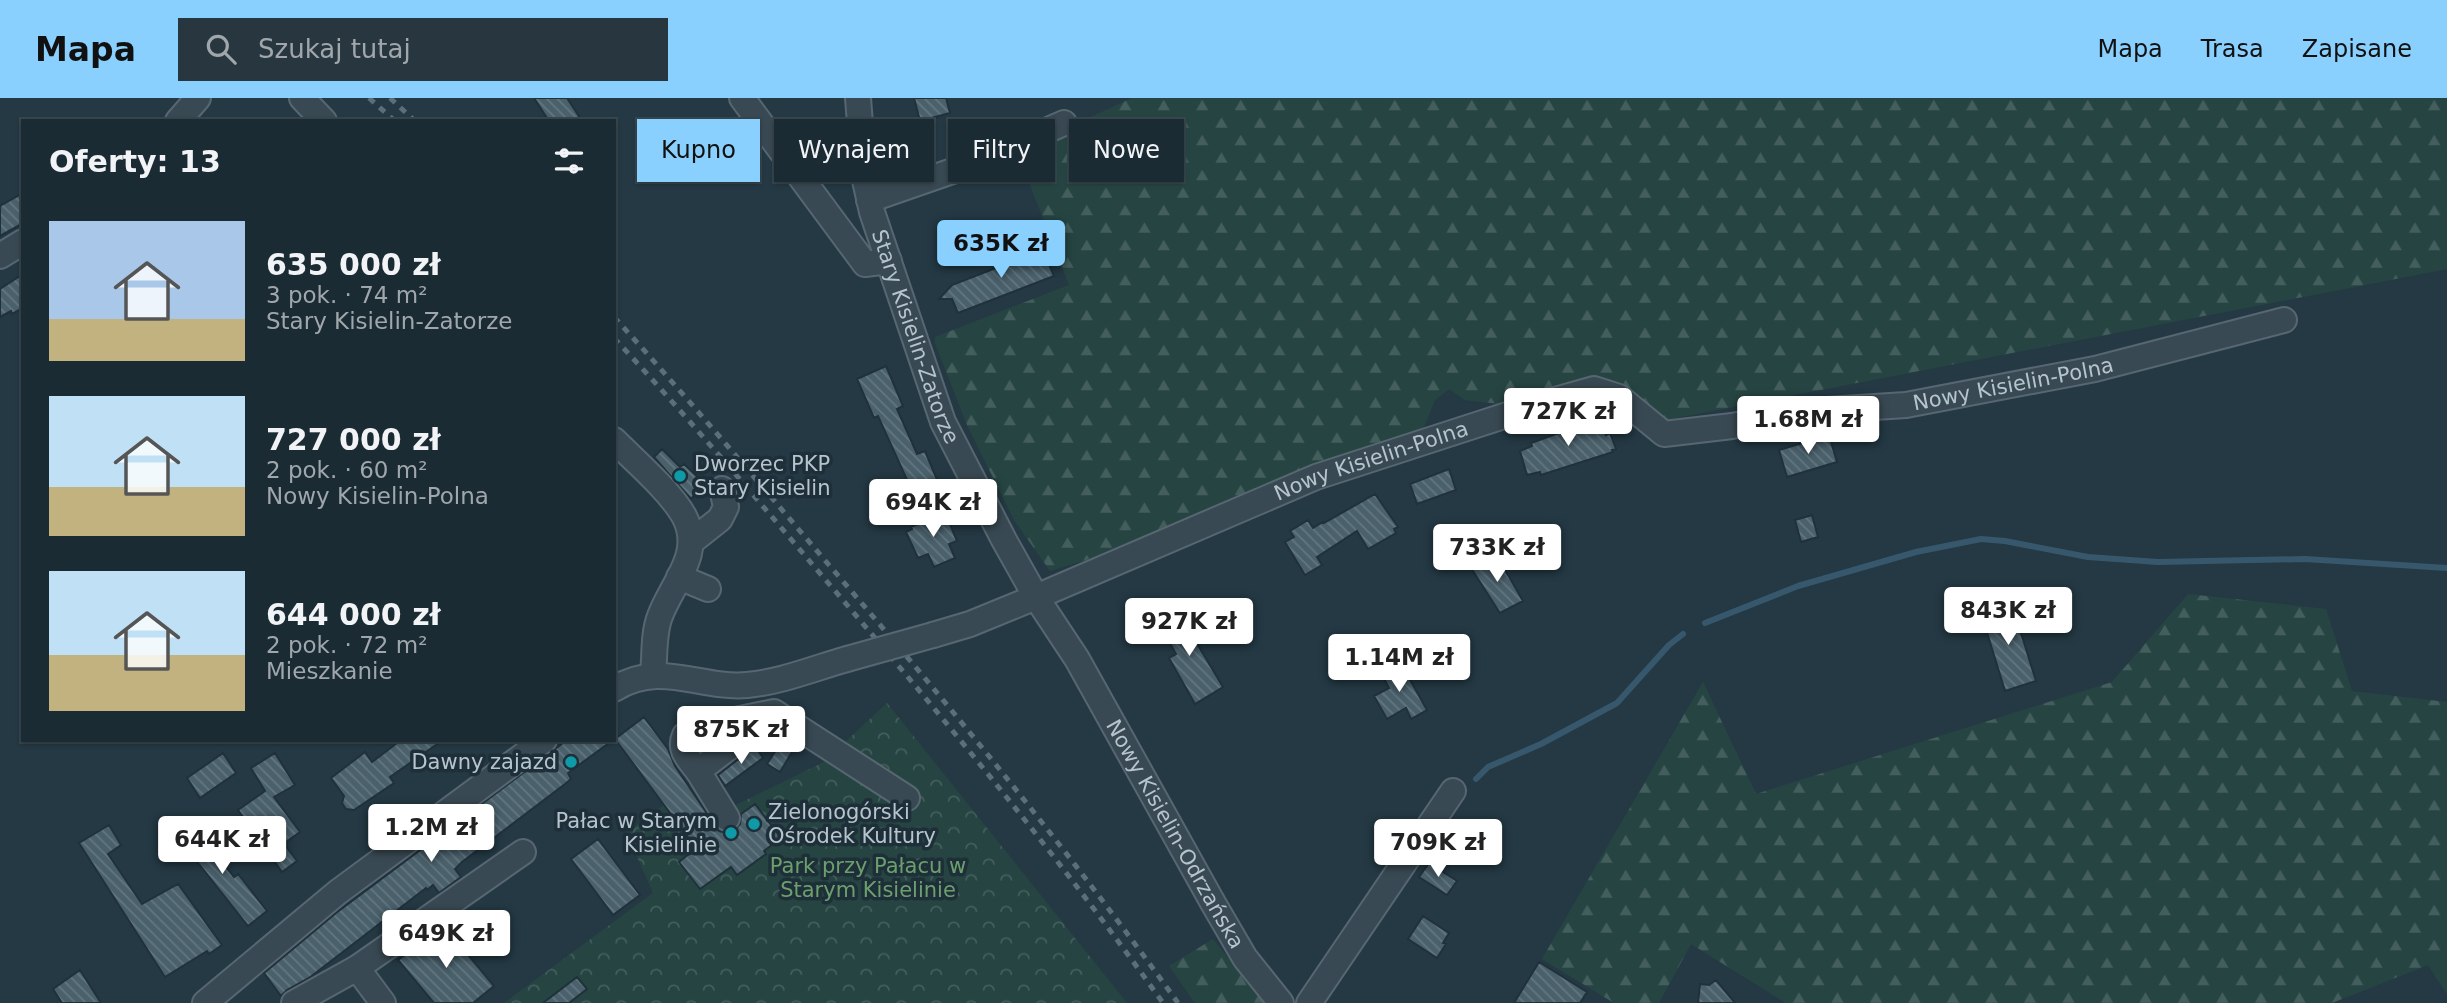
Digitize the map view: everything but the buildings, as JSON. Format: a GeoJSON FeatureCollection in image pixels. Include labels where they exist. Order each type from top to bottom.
{"type":"FeatureCollection","features":[{"type":"Feature","properties":{"kind":"street"},"geometry":{"type":"LineString","coordinates":[[180,119],[198,98]]}},
{"type":"Feature","properties":{"kind":"street"},"geometry":{"type":"LineString","coordinates":[[302,98],[322,119]]}},
{"type":"Feature","properties":{"kind":"street"},"geometry":{"type":"LineString","coordinates":[[743,98],[865,264],[889,261]]}},
{"type":"Feature","properties":{"kind":"street","name":"Stary Kisielin-Zatorze"},"geometry":{"type":"LineString","coordinates":[[858,98],[863,164],[869,200],[943,422],[966,470],[1036,597],[1077,659]]}},
{"type":"Feature","properties":{"kind":"street"},"geometry":{"type":"LineString","coordinates":[[869,200],[964,166],[1064,123]]}},
{"type":"Feature","properties":{"kind":"street"},"geometry":{"type":"LineString","coordinates":[[0,256],[21,243]]}},
{"type":"Feature","properties":{"kind":"street","name":"Nowy Kisielin-Polna"},"geometry":{"type":"LineString","coordinates":[[653,675],[670,675],[730,685],[768,682],[970,624],[1316,477],[1594,389],[1619,397],[1664,434],[1732,426],[1811,411],[1906,405],[2095,369],[2284,320]]}},
{"type":"Feature","properties":{"kind":"street"},"geometry":{"type":"LineString","coordinates":[[616,442],[683,515],[691,534],[690,556],[657,626],[653,675],[631,680],[616,688]]}},
{"type":"Feature","properties":{"kind":"street"},"geometry":{"type":"LineString","coordinates":[[691,542],[720,519],[726,507],[722,489]]}},
{"type":"Feature","properties":{"kind":"street"},"geometry":{"type":"LineString","coordinates":[[679,577],[708,589]]}},
{"type":"Feature","properties":{"kind":"street","name":"Nowy Kisielin-Odrzańska"},"geometry":{"type":"LineString","coordinates":[[1077,659],[1238,947],[1281,1003]]}},
{"type":"Feature","properties":{"kind":"street"},"geometry":{"type":"LineString","coordinates":[[768,682],[775,712],[907,798]]}},
{"type":"Feature","properties":{"kind":"street"},"geometry":{"type":"LineString","coordinates":[[698,771],[775,712]]}},
{"type":"Feature","properties":{"kind":"street"},"geometry":{"type":"LineString","coordinates":[[727,818],[683,751],[681,746],[685,735],[696,728],[775,712]]}},
{"type":"Feature","properties":{"kind":"street"},"geometry":{"type":"LineString","coordinates":[[218,999],[338,892],[541,742]]}},
{"type":"Feature","properties":{"kind":"street"},"geometry":{"type":"LineString","coordinates":[[1309,1003],[1454,791]]}},
{"type":"Feature","properties":{"kind":"street"},"geometry":{"type":"LineString","coordinates":[[294,1003],[357,968],[523,852]]}},
{"type":"Feature","properties":{"kind":"street"},"geometry":{"type":"LineString","coordinates":[[357,968],[383,1003]]}},
{"type":"Feature","properties":{"kind":"green space"},"geometry":{"type":"Polygon","coordinates":[[[1132,98],[2447,98],[2447,269],[1666,420],[1656,415],[1552,390],[1499,404],[1465,400],[1449,389],[1435,400],[1424,427],[1406,439],[1292,473],[1086,560],[1050,571],[1014,520],[967,425],[935,337],[1069,285],[1029,182],[1055,182],[1055,133],[1069,127],[1069,182],[1184,182],[1184,119],[1086,119],[1132,98]]]}},
{"type":"Feature","properties":{"kind":"green space"},"geometry":{"type":"Polygon","coordinates":[[[2188,594],[2326,609],[2352,691],[2447,702],[2447,994],[2428,965],[2332,1003],[1786,1003],[1691,944],[1659,1003],[1614,1003],[1542,959],[1703,682],[1756,794],[2112,682],[2188,594]]]}},
{"type":"Feature","properties":{"kind":"green space","name":"Park przy Pałacu w Starym Kisielinie"},"geometry":{"type":"Polygon","coordinates":[[[887,703],[1127,1003],[504,1003],[653,893],[631,843],[623,835],[711,770],[730,808],[824,762],[887,703]]]}},
{"type":"Feature","properties":{"kind":"green space"},"geometry":{"type":"Polygon","coordinates":[[[1213,939],[1265,1003],[1195,1003],[1169,966],[1213,939]]]}},
{"type":"Feature","properties":{"kind":"waterway"},"geometry":{"type":"LineString","coordinates":[[1705,623],[1798,586],[1916,552],[1981,539],[2088,557],[2158,562],[2305,559],[2447,568]]}},
{"type":"Feature","properties":{"kind":"waterway"},"geometry":{"type":"LineString","coordinates":[[1476,779],[1488,767],[1541,744],[1617,703],[1669,645],[1683,634]]}},
{"type":"Feature","properties":{"kind":"railway"},"geometry":{"type":"LineString","coordinates":[[369,98],[393,119]]}},
{"type":"Feature","properties":{"kind":"railway"},"geometry":{"type":"LineString","coordinates":[[390,98],[413,119]]}},
{"type":"Feature","properties":{"kind":"railway"},"geometry":{"type":"LineString","coordinates":[[616,319],[723,440],[964,726],[1095,890],[1178,1003]]}},
{"type":"Feature","properties":{"kind":"railway"},"geometry":{"type":"LineString","coordinates":[[616,340],[723,460],[959,739],[1043,842],[1163,1003]]}},
{"type":"Feature","properties":{"kind":"place","name":"Dworzec PKP Stary Kisielin"},"geometry":{"type":"Point","coordinates":[680,476]}},
{"type":"Feature","properties":{"kind":"place","name":"Dawny zajazd"},"geometry":{"type":"Point","coordinates":[571,762]}},
{"type":"Feature","properties":{"kind":"place","name":"Zielonogórski Ośrodek Kultury"},"geometry":{"type":"Point","coordinates":[754,824]}},
{"type":"Feature","properties":{"kind":"place","name":"Pałac w Starym Kisielinie"},"geometry":{"type":"Point","coordinates":[731,833]}}]}
